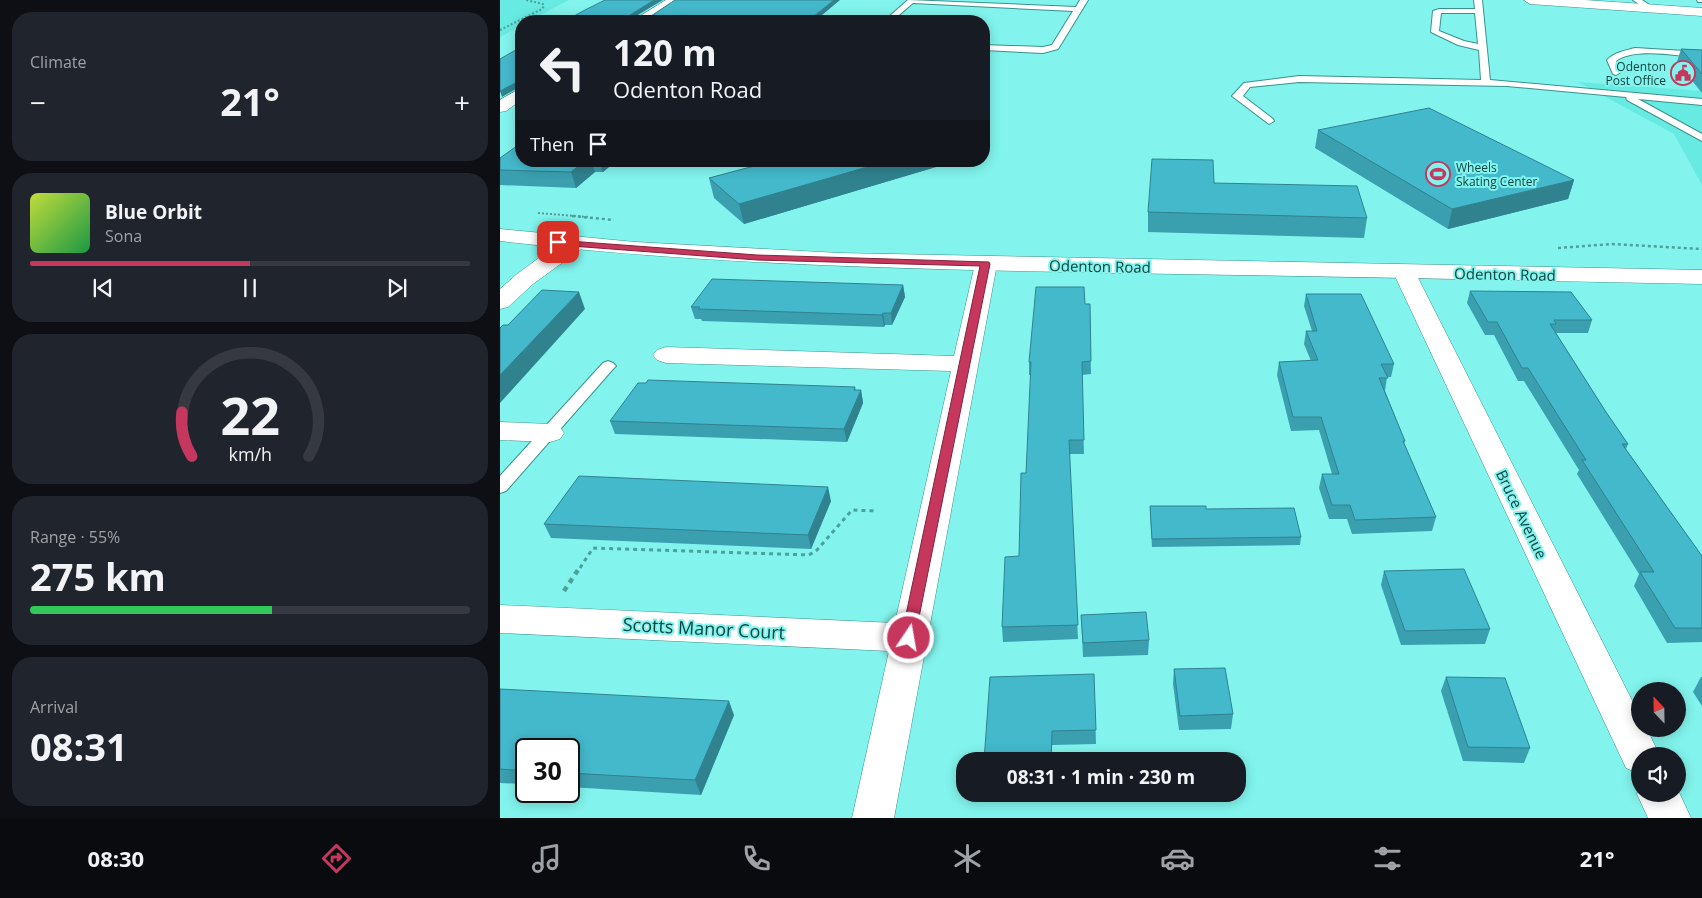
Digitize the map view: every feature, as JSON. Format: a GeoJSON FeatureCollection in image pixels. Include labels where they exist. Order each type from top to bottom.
{"type":"FeatureCollection","features":[{"type":"Feature","properties":{"kind":"street"},"geometry":{"type":"LineString","coordinates":[[649,15],[675,0]]}},
{"type":"Feature","properties":{"kind":"street"},"geometry":{"type":"LineString","coordinates":[[1530,0],[1702,12]]}},
{"type":"Feature","properties":{"kind":"street"},"geometry":{"type":"LineString","coordinates":[[500,107],[515,97]]}},
{"type":"Feature","properties":{"kind":"street","name":"Odenton Road"},"geometry":{"type":"LineString","coordinates":[[500,235],[573,244],[757,258],[1702,277]]}},
{"type":"Feature","properties":{"kind":"street"},"geometry":{"type":"LineString","coordinates":[[500,302],[525,279],[573,244]]}},
{"type":"Feature","properties":{"kind":"street"},"geometry":{"type":"LineString","coordinates":[[873,818],[986,264]]}},
{"type":"Feature","properties":{"kind":"street","name":"Bruce Avenue"},"geometry":{"type":"LineString","coordinates":[[1404,272],[1636,747]]}},
{"type":"Feature","properties":{"kind":"street"},"geometry":{"type":"LineString","coordinates":[[666,356],[965,364]]}},
{"type":"Feature","properties":{"kind":"street"},"geometry":{"type":"LineString","coordinates":[[500,431],[550,433]]}},
{"type":"Feature","properties":{"kind":"street","name":"Scotts Manor Court"},"geometry":{"type":"LineString","coordinates":[[500,619],[909,638]]}},
{"type":"Feature","properties":{"kind":"street"},"geometry":{"type":"LineString","coordinates":[[1662,802],[1670,818]]}},
{"type":"Feature","properties":{"kind":"lane"},"geometry":{"type":"LineString","coordinates":[[990,47],[1043,50],[1055,47],[1076,9],[1084,0]]}},
{"type":"Feature","properties":{"kind":"lane"},"geometry":{"type":"LineString","coordinates":[[1478,0],[1486,82]]}},
{"type":"Feature","properties":{"kind":"lane"},"geometry":{"type":"LineString","coordinates":[[1637,0],[1650,8]]}},
{"type":"Feature","properties":{"kind":"lane"},"geometry":{"type":"LineString","coordinates":[[895,15],[912,1],[1076,9]]}},
{"type":"Feature","properties":{"kind":"lane"},"geometry":{"type":"LineString","coordinates":[[1479,11],[1439,10],[1436,13],[1435,32],[1461,43],[1483,48]]}},
{"type":"Feature","properties":{"kind":"lane"},"geometry":{"type":"LineString","coordinates":[[1616,72],[1611,60],[1627,52],[1702,56]]}},
{"type":"Feature","properties":{"kind":"lane"},"geometry":{"type":"LineString","coordinates":[[1269,121],[1236,96],[1247,85],[1299,78],[1486,82],[1702,102]]}},
{"type":"Feature","properties":{"kind":"lane"},"geometry":{"type":"LineString","coordinates":[[1625,95],[1702,138]]}},
{"type":"Feature","properties":{"kind":"lane"},"geometry":{"type":"LineString","coordinates":[[500,486],[550,433],[608,366]]}},
{"type":"Feature","properties":{"kind":"path"},"geometry":{"type":"LineString","coordinates":[[526,0],[543,4],[544,6],[530,15]]}},
{"type":"Feature","properties":{"kind":"path"},"geometry":{"type":"LineString","coordinates":[[500,30],[515,22]]}},
{"type":"Feature","properties":{"kind":"path"},"geometry":{"type":"LineString","coordinates":[[544,621],[593,548],[809,555],[817,550],[852,510],[877,511]]}},
{"type":"Feature","properties":{"kind":"shaded area"},"geometry":{"type":"Polygon","coordinates":[[[500,0],[569,0],[540,15],[515,15],[515,29],[500,37],[500,0]]]}},
{"type":"Feature","properties":{"kind":"shaded area"},"geometry":{"type":"Polygon","coordinates":[[[1578,82],[1702,91],[1702,185],[1674,134],[1578,82]]]}},
{"type":"Feature","properties":{"kind":"building"},"geometry":{"type":"Polygon","coordinates":[[[605,0],[654,0],[630,15],[576,15],[605,0]]]}},
{"type":"Feature","properties":{"kind":"building"},"geometry":{"type":"Polygon","coordinates":[[[675,0],[834,0],[815,15],[652,15],[675,0]]]}},
{"type":"Feature","properties":{"kind":"building"},"geometry":{"type":"Polygon","coordinates":[[[1681,49],[1702,50],[1702,74],[1681,49]]]}},
{"type":"Feature","properties":{"kind":"building"},"geometry":{"type":"Polygon","coordinates":[[[515,50],[515,83],[500,91],[500,59],[515,50]]]}},
{"type":"Feature","properties":{"kind":"building","name":"Wheels Skating Center"},"geometry":{"type":"Polygon","coordinates":[[[1429,108],[1574,180],[1452,209],[1318,130],[1429,108]]]}},
{"type":"Feature","properties":{"kind":"building"},"geometry":{"type":"Polygon","coordinates":[[[515,147],[515,167],[577,167],[571,172],[500,170],[500,158],[515,147]]]}},
{"type":"Feature","properties":{"kind":"building"},"geometry":{"type":"Polygon","coordinates":[[[1152,159],[1213,160],[1214,183],[1357,186],[1367,218],[1148,212],[1152,159]]]}},
{"type":"Feature","properties":{"kind":"building"},"geometry":{"type":"Polygon","coordinates":[[[750,167],[867,167],[739,204],[709,178],[750,167]]]}},
{"type":"Feature","properties":{"kind":"building"},"geometry":{"type":"Polygon","coordinates":[[[712,279],[903,285],[891,313],[883,313],[882,315],[698,309],[700,307],[691,307],[712,279]]]}},
{"type":"Feature","properties":{"kind":"building"},"geometry":{"type":"Polygon","coordinates":[[[1036,287],[1084,287],[1085,304],[1090,304],[1091,361],[1082,362],[1084,440],[1069,440],[1078,625],[1002,627],[1005,557],[1019,556],[1021,473],[1026,473],[1031,362],[1029,362],[1036,287]]]}},
{"type":"Feature","properties":{"kind":"building"},"geometry":{"type":"Polygon","coordinates":[[[542,290],[579,292],[500,375],[500,328],[503,325],[508,325],[542,290]]]}},
{"type":"Feature","properties":{"kind":"building"},"geometry":{"type":"Polygon","coordinates":[[[1470,291],[1571,292],[1592,320],[1554,320],[1556,324],[1550,324],[1628,444],[1622,444],[1702,556],[1702,628],[1675,628],[1640,572],[1654,572],[1582,460],[1586,460],[1528,368],[1522,368],[1497,322],[1488,322],[1470,291]]]}},
{"type":"Feature","properties":{"kind":"building"},"geometry":{"type":"Polygon","coordinates":[[[1306,294],[1361,294],[1394,364],[1381,364],[1388,378],[1379,378],[1405,441],[1403,441],[1436,517],[1355,520],[1350,505],[1332,505],[1322,474],[1339,474],[1321,417],[1293,417],[1279,362],[1318,360],[1306,331],[1317,331],[1306,294]]]}},
{"type":"Feature","properties":{"kind":"building"},"geometry":{"type":"Polygon","coordinates":[[[648,380],[855,387],[854,390],[861,390],[844,429],[610,421],[638,383],[646,383],[648,380]]]}},
{"type":"Feature","properties":{"kind":"building"},"geometry":{"type":"Polygon","coordinates":[[[579,476],[828,487],[808,535],[544,524],[579,476]]]}},
{"type":"Feature","properties":{"kind":"building"},"geometry":{"type":"Polygon","coordinates":[[[1150,506],[1206,506],[1206,509],[1294,508],[1301,537],[1152,539],[1150,506]]]}},
{"type":"Feature","properties":{"kind":"building"},"geometry":{"type":"Polygon","coordinates":[[[1464,569],[1490,629],[1405,631],[1384,571],[1464,569]]]}},
{"type":"Feature","properties":{"kind":"building"},"geometry":{"type":"Polygon","coordinates":[[[1146,612],[1149,640],[1083,643],[1081,615],[1146,612]]]}},
{"type":"Feature","properties":{"kind":"building"},"geometry":{"type":"Polygon","coordinates":[[[1225,668],[1233,714],[1180,716],[1174,669],[1225,668]]]}},
{"type":"Feature","properties":{"kind":"building"},"geometry":{"type":"Polygon","coordinates":[[[1094,674],[1096,730],[1052,731],[1051,752],[985,752],[990,677],[1094,674]]]}},
{"type":"Feature","properties":{"kind":"building"},"geometry":{"type":"Polygon","coordinates":[[[1446,677],[1505,678],[1530,748],[1468,747],[1446,677]]]}},
{"type":"Feature","properties":{"kind":"building"},"geometry":{"type":"Polygon","coordinates":[[[500,689],[729,701],[695,780],[580,774],[580,738],[515,738],[515,770],[500,769],[500,689]]]}},
{"type":"Feature","properties":{"kind":"place","name":"Odenton Post Office"},"geometry":{"type":"Point","coordinates":[1683,73]}},
{"type":"Feature","properties":{"kind":"place","name":"Wheels Skating Center"},"geometry":{"type":"Point","coordinates":[1438,174]}},
{"type":"Feature","properties":{"kind":"route"},"geometry":{"type":"LineString","coordinates":[[558,242],[757,258],[986,264],[909,638]]}}]}
